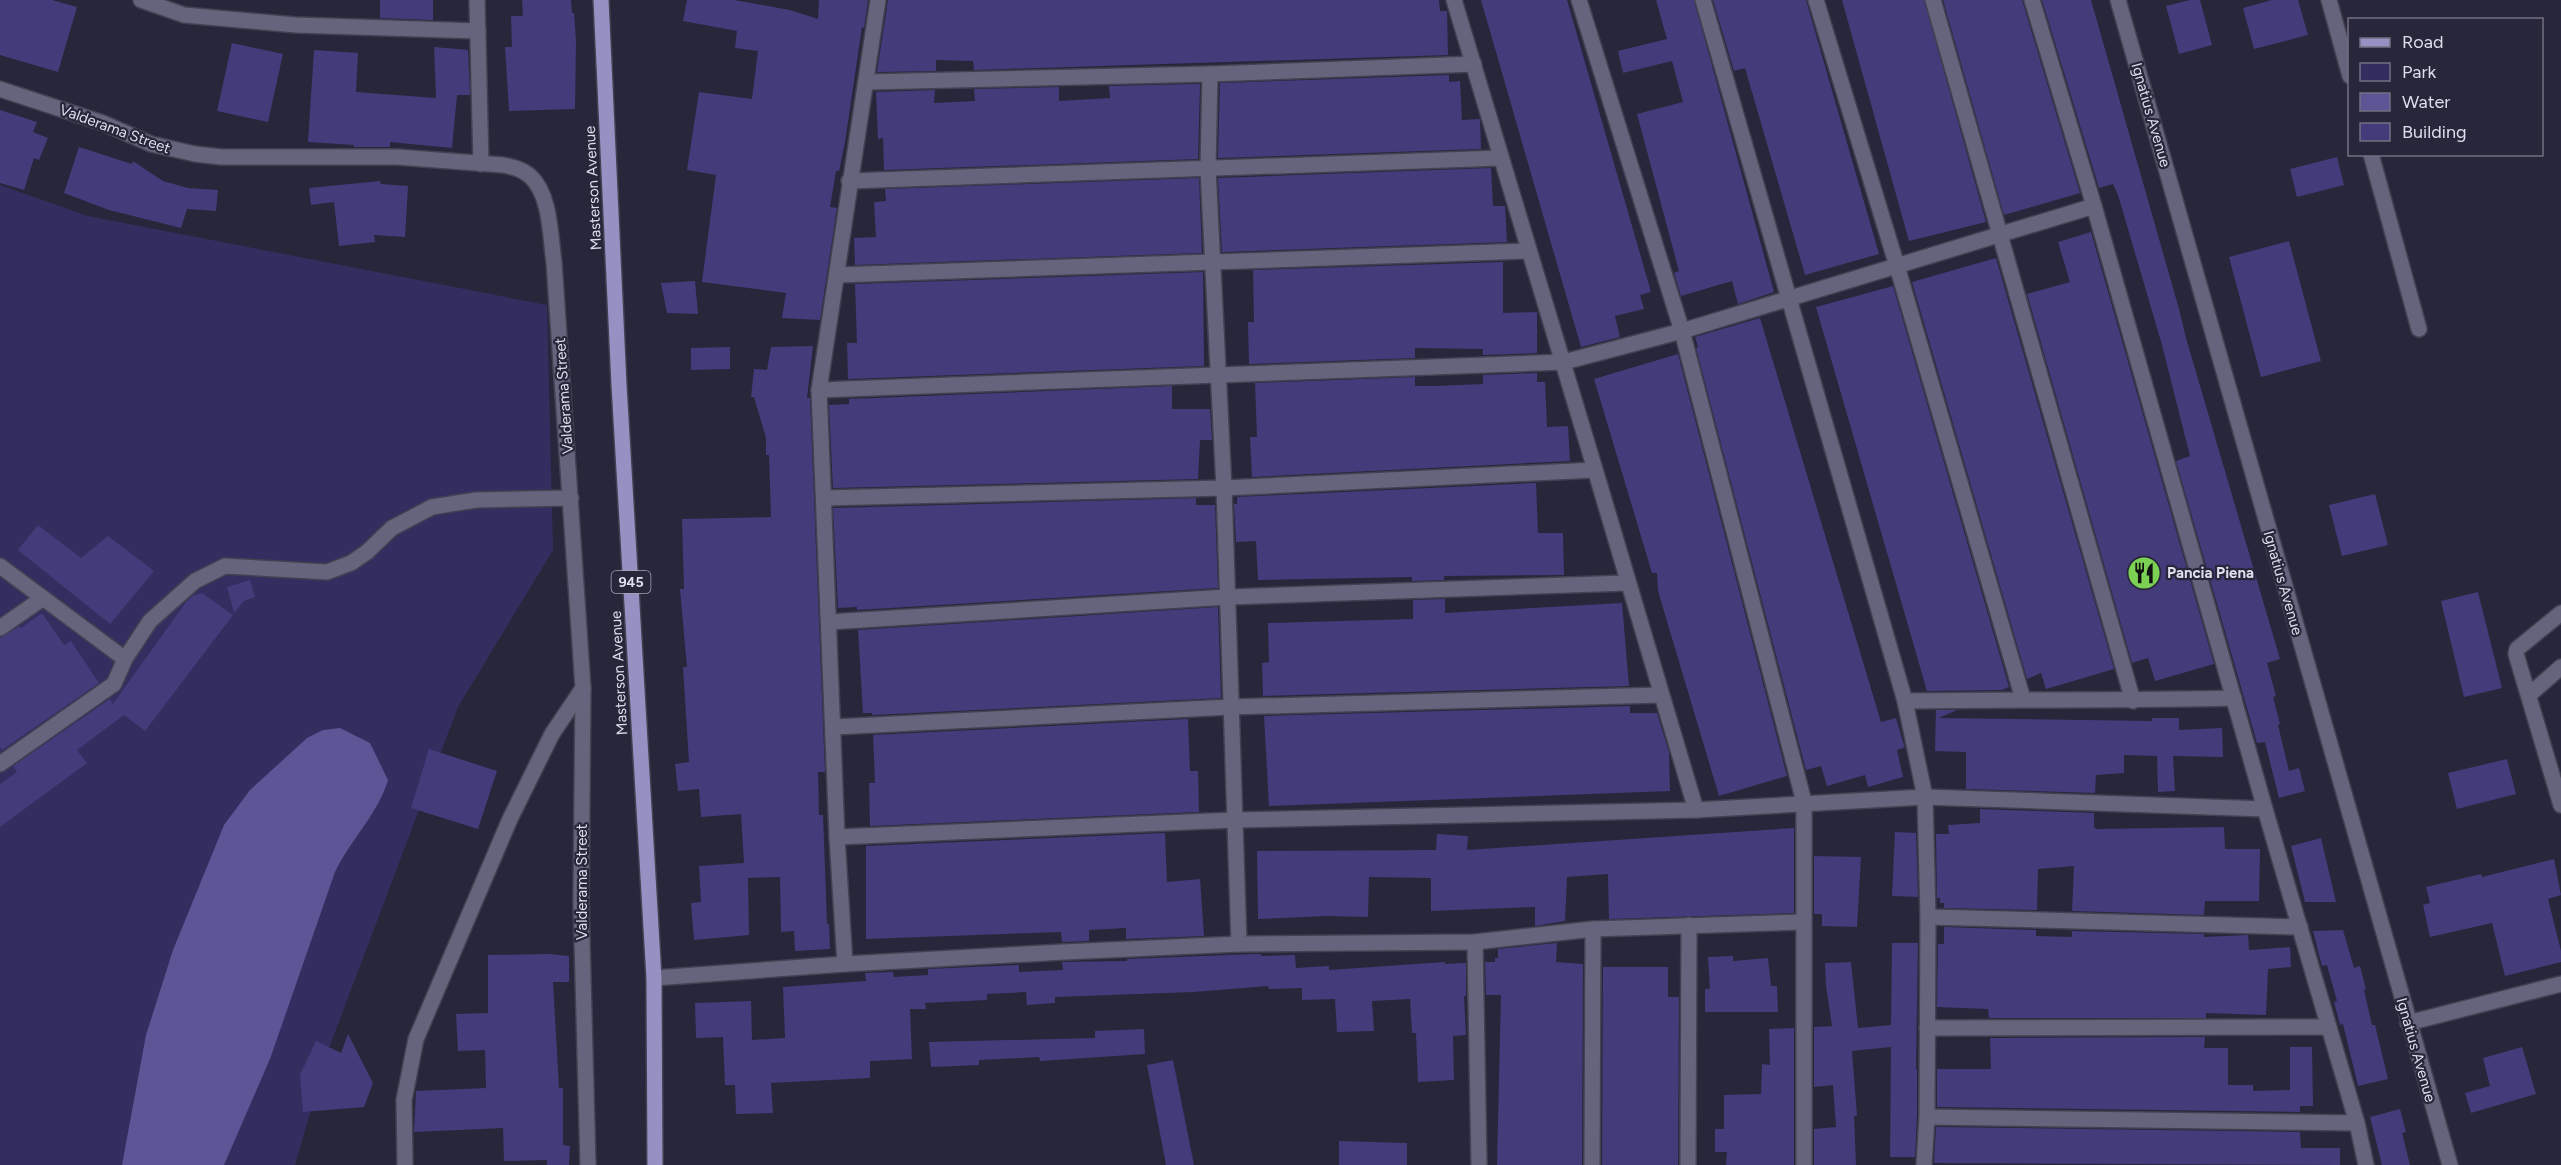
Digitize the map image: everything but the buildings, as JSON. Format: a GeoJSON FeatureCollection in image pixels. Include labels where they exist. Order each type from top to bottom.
{"type":"FeatureCollection","features":[{"type":"Feature","properties":{"kind":"main road","name":"Masterson Avenue"},"geometry":{"type":"LineString","coordinates":[[601,0],[619,385],[654,978],[655,1165]]}},
{"type":"Feature","properties":{"kind":"street"},"geometry":{"type":"LineString","coordinates":[[141,0],[184,15],[285,24],[478,31]]}},
{"type":"Feature","properties":{"kind":"street"},"geometry":{"type":"LineString","coordinates":[[477,0],[481,164]]}},
{"type":"Feature","properties":{"kind":"street"},"geometry":{"type":"LineString","coordinates":[[845,964],[837,837],[819,390],[878,0]]}},
{"type":"Feature","properties":{"kind":"street"},"geometry":{"type":"LineString","coordinates":[[1454,0],[1696,810]]}},
{"type":"Feature","properties":{"kind":"street"},"geometry":{"type":"LineString","coordinates":[[1579,0],[1682,331],[1804,802],[1804,1165]]}},
{"type":"Feature","properties":{"kind":"street"},"geometry":{"type":"LineString","coordinates":[[1703,0],[1905,701],[1924,797],[1928,917],[1927,1117],[1924,1165]]}},
{"type":"Feature","properties":{"kind":"street"},"geometry":{"type":"LineString","coordinates":[[1816,0],[1897,266],[2023,699]]}},
{"type":"Feature","properties":{"kind":"street"},"geometry":{"type":"LineString","coordinates":[[1933,0],[2133,701]]}},
{"type":"Feature","properties":{"kind":"street"},"geometry":{"type":"LineString","coordinates":[[2032,0],[2094,206],[2357,1124],[2366,1165]]}},
{"type":"Feature","properties":{"kind":"street","name":"Ignatius Avenue"},"geometry":{"type":"LineString","coordinates":[[2118,0],[2450,1165]]}},
{"type":"Feature","properties":{"kind":"street"},"geometry":{"type":"LineString","coordinates":[[2329,0],[2348,72]]}},
{"type":"Feature","properties":{"kind":"street"},"geometry":{"type":"LineString","coordinates":[[867,82],[1210,74],[1474,64]]}},
{"type":"Feature","properties":{"kind":"street"},"geometry":{"type":"LineString","coordinates":[[1210,74],[1208,169],[1224,488],[1239,944]]}},
{"type":"Feature","properties":{"kind":"street","name":"Valderama Street"},"geometry":{"type":"LineString","coordinates":[[0,89],[103,123],[151,144],[195,154],[221,157],[397,157],[503,165],[519,169],[530,176],[544,201],[554,262],[583,688],[581,902],[588,1165]]}},
{"type":"Feature","properties":{"kind":"street"},"geometry":{"type":"LineString","coordinates":[[2372,156],[2419,329]]}},
{"type":"Feature","properties":{"kind":"street"},"geometry":{"type":"LineString","coordinates":[[849,181],[1501,158]]}},
{"type":"Feature","properties":{"kind":"street"},"geometry":{"type":"LineString","coordinates":[[819,390],[1564,362],[1682,331],[2094,206]]}},
{"type":"Feature","properties":{"kind":"street"},"geometry":{"type":"LineString","coordinates":[[837,275],[1529,251]]}},
{"type":"Feature","properties":{"kind":"street"},"geometry":{"type":"LineString","coordinates":[[824,498],[1224,488],[1595,470]]}},
{"type":"Feature","properties":{"kind":"street"},"geometry":{"type":"LineString","coordinates":[[0,764],[114,684],[125,659],[150,621],[195,581],[225,566],[327,572],[351,563],[367,552],[392,528],[432,507],[476,500],[571,498]]}},
{"type":"Feature","properties":{"kind":"street"},"geometry":{"type":"LineString","coordinates":[[0,566],[125,659]]}},
{"type":"Feature","properties":{"kind":"street"},"geometry":{"type":"LineString","coordinates":[[829,622],[1228,597],[1627,583]]}},
{"type":"Feature","properties":{"kind":"street"},"geometry":{"type":"LineString","coordinates":[[0,628],[43,598]]}},
{"type":"Feature","properties":{"kind":"street"},"geometry":{"type":"LineString","coordinates":[[2561,614],[2517,649],[2516,654],[2561,806]]}},
{"type":"Feature","properties":{"kind":"street"},"geometry":{"type":"LineString","coordinates":[[2529,695],[2561,667]]}},
{"type":"Feature","properties":{"kind":"street"},"geometry":{"type":"LineString","coordinates":[[405,1165],[404,1100],[416,1039],[510,819],[552,734],[583,688]]}},
{"type":"Feature","properties":{"kind":"street"},"geometry":{"type":"LineString","coordinates":[[834,728],[1232,707],[1661,695]]}},
{"type":"Feature","properties":{"kind":"street"},"geometry":{"type":"LineString","coordinates":[[1905,701],[2023,699],[2133,701],[2234,698]]}},
{"type":"Feature","properties":{"kind":"street"},"geometry":{"type":"LineString","coordinates":[[837,837],[1235,820],[1696,810],[1804,802],[1924,797],[2265,809]]}},
{"type":"Feature","properties":{"kind":"street"},"geometry":{"type":"LineString","coordinates":[[1928,917],[2300,927]]}},
{"type":"Feature","properties":{"kind":"street"},"geometry":{"type":"LineString","coordinates":[[654,978],[845,964],[1239,944],[1475,942],[1593,929],[1803,922]]}},
{"type":"Feature","properties":{"kind":"street"},"geometry":{"type":"LineString","coordinates":[[1688,1165],[1689,925]]}},
{"type":"Feature","properties":{"kind":"street"},"geometry":{"type":"LineString","coordinates":[[1592,1165],[1593,929]]}},
{"type":"Feature","properties":{"kind":"street"},"geometry":{"type":"LineString","coordinates":[[1475,942],[1479,1165]]}},
{"type":"Feature","properties":{"kind":"street"},"geometry":{"type":"LineString","coordinates":[[2408,1023],[2561,984]]}},
{"type":"Feature","properties":{"kind":"street"},"geometry":{"type":"LineString","coordinates":[[1927,1028],[2329,1027]]}},
{"type":"Feature","properties":{"kind":"street"},"geometry":{"type":"LineString","coordinates":[[1927,1117],[2357,1124]]}},
{"type":"Feature","properties":{"kind":"green space"},"geometry":{"type":"Polygon","coordinates":[[[0,185],[88,216],[547,305],[553,550],[458,707],[329,1048],[295,1165],[0,1165],[0,185]]]}},
{"type":"Feature","properties":{"kind":"water"},"geometry":{"type":"Polygon","coordinates":[[[340,728],[370,743],[388,780],[378,804],[335,872],[270,1059],[224,1165],[122,1165],[146,1035],[173,950],[224,825],[250,790],[307,738],[323,730],[340,728]]]}},
{"type":"Feature","properties":{"kind":"place","name":"Pancia Piena"},"geometry":{"type":"Point","coordinates":[2144,573]}}]}
